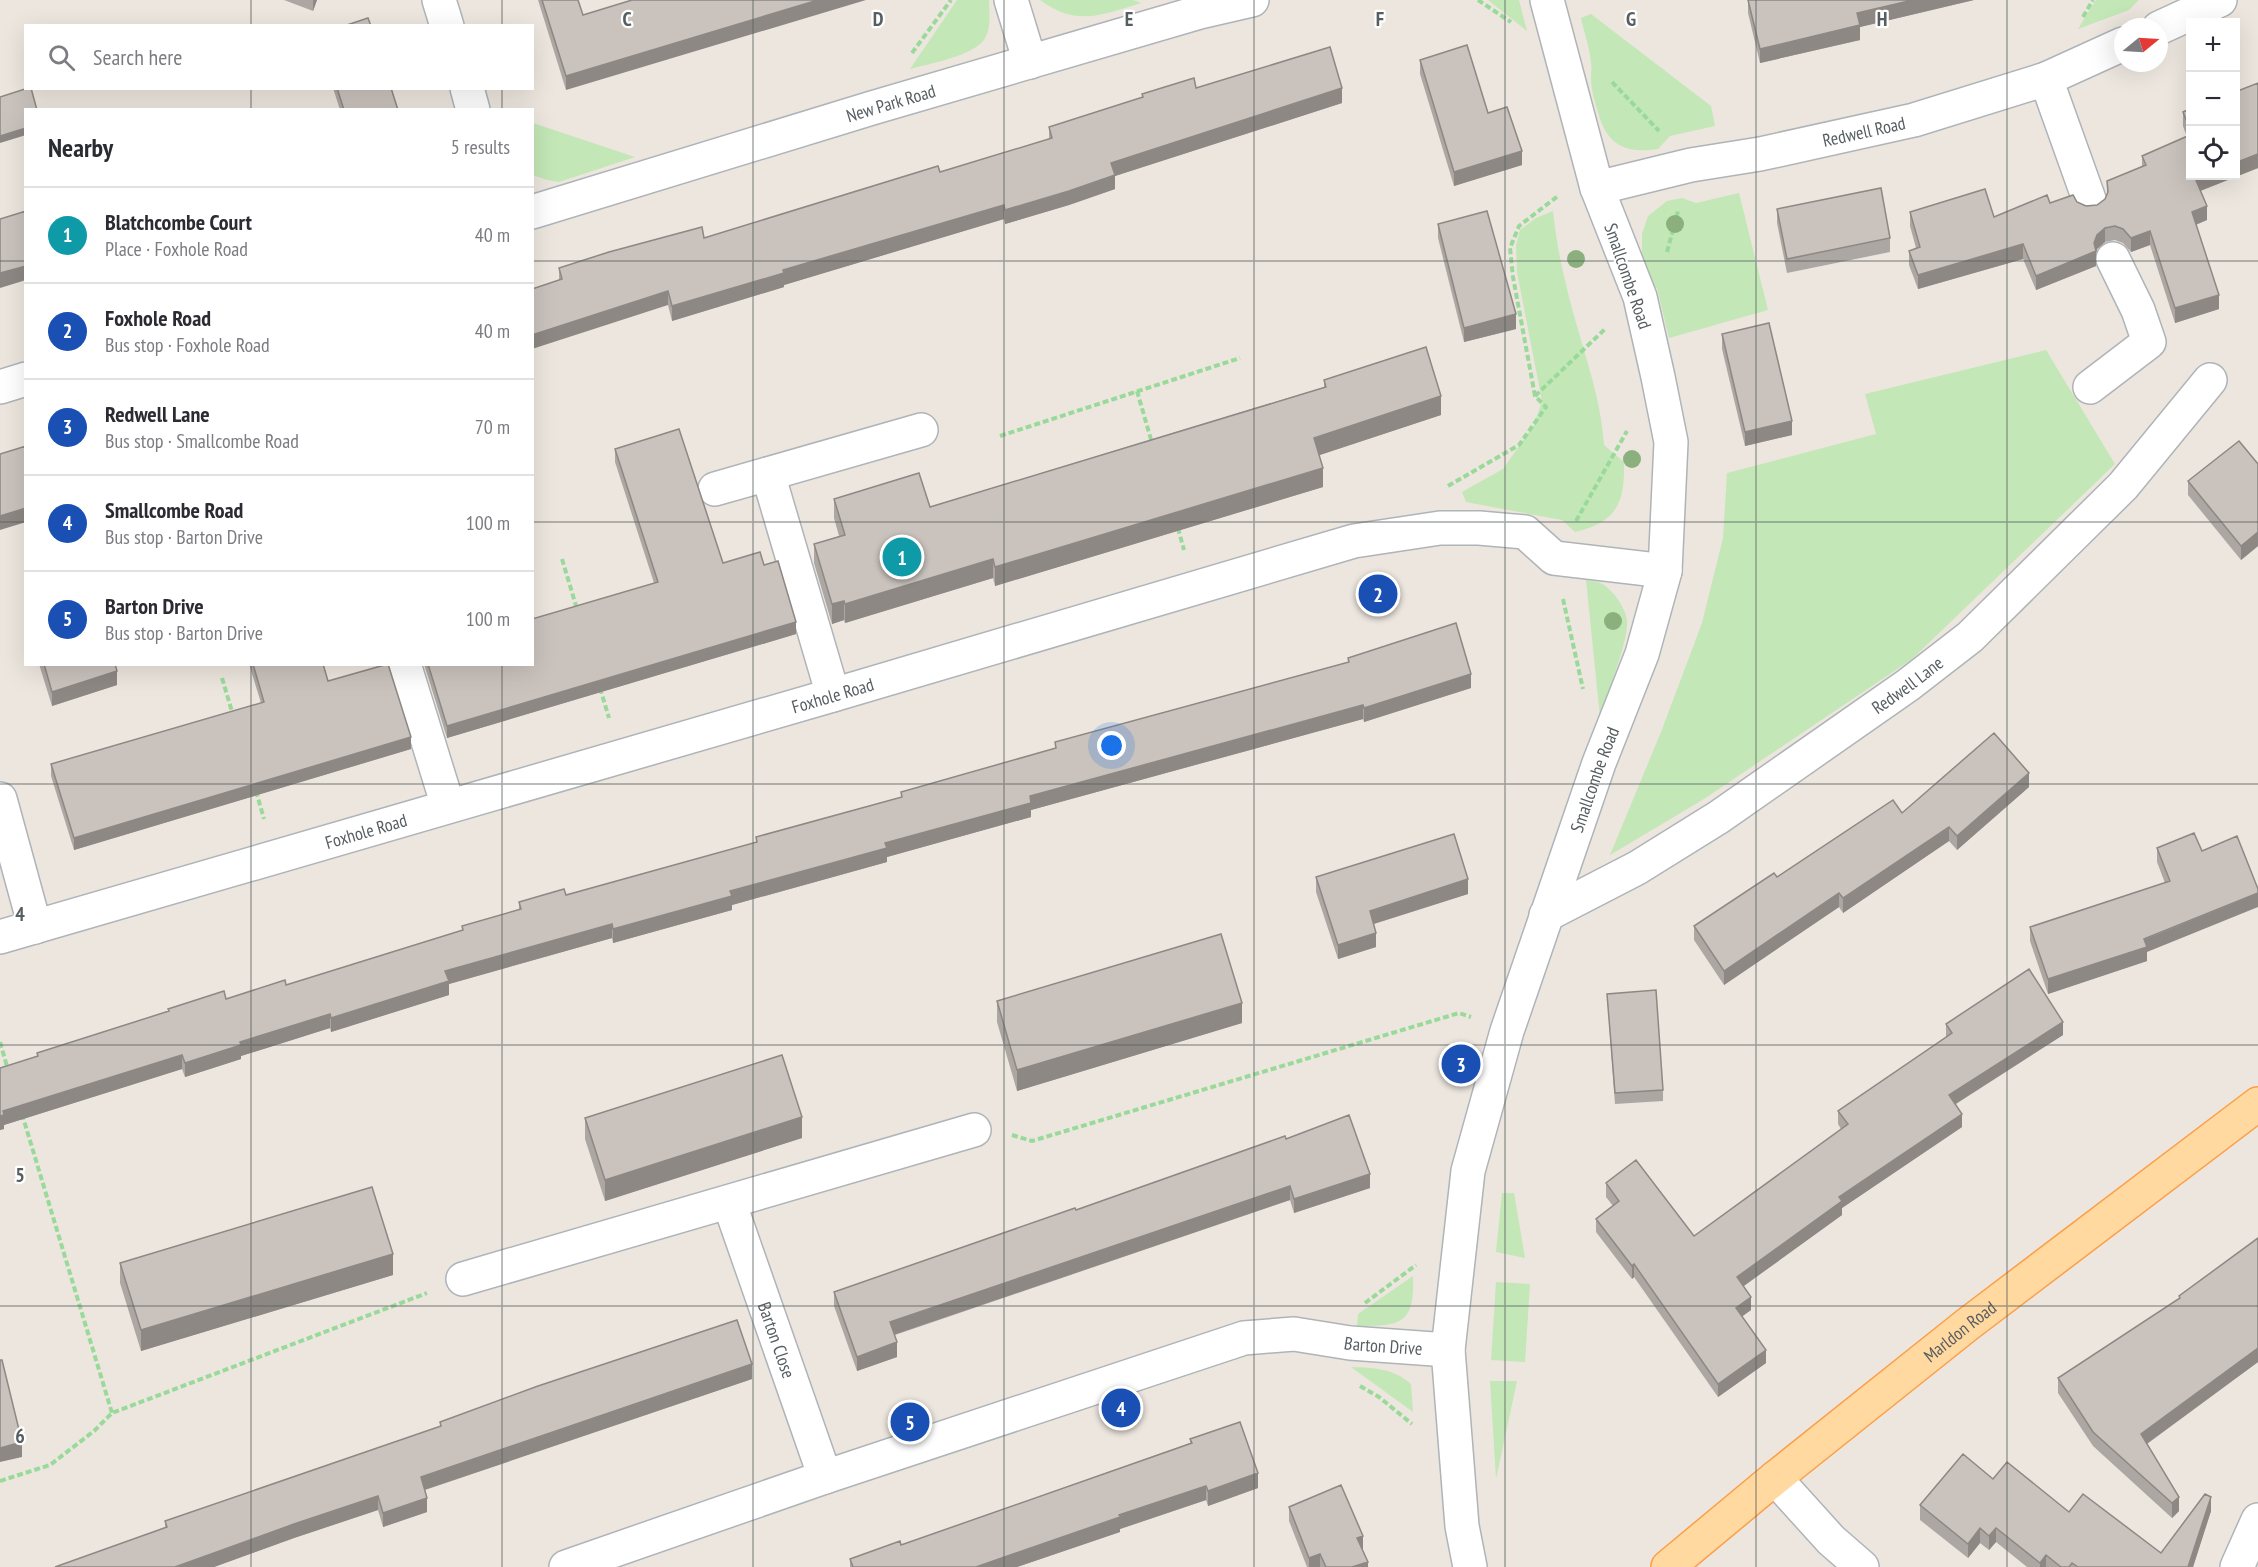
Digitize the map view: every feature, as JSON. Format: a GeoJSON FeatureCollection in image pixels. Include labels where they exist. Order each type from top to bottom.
{"type":"FeatureCollection","features":[{"type":"Feature","properties":{"kind":"main road","name":"Marldon Road"},"geometry":{"type":"LineString","coordinates":[[1668,1567],[1775,1478],[1968,1324],[2258,1104]]}},
{"type":"Feature","properties":{"kind":"street"},"geometry":{"type":"LineString","coordinates":[[439,0],[446,24]]}},
{"type":"Feature","properties":{"kind":"street"},"geometry":{"type":"LineString","coordinates":[[1011,0],[1030,62]]}},
{"type":"Feature","properties":{"kind":"street","name":"New Park Road"},"geometry":{"type":"LineString","coordinates":[[534,211],[872,108],[1200,12],[1252,0]]}},
{"type":"Feature","properties":{"kind":"street","name":"Smallcombe Road"},"geometry":{"type":"LineString","coordinates":[[1470,1567],[1462,1526],[1448,1350],[1468,1171],[1508,1031],[1546,915],[1612,727],[1642,654],[1665,571],[1671,442],[1658,377],[1640,297],[1597,188],[1547,0]]}},
{"type":"Feature","properties":{"kind":"street"},"geometry":{"type":"LineString","coordinates":[[2168,23],[2200,4]]}},
{"type":"Feature","properties":{"kind":"street","name":"Redwell Road"},"geometry":{"type":"LineString","coordinates":[[1597,188],[1691,165],[1760,154],[1914,120],[2046,79],[2114,48]]}},
{"type":"Feature","properties":{"kind":"street"},"geometry":{"type":"LineString","coordinates":[[2046,79],[2090,202]]}},
{"type":"Feature","properties":{"kind":"street"},"geometry":{"type":"LineString","coordinates":[[468,90],[472,108]]}},
{"type":"Feature","properties":{"kind":"street"},"geometry":{"type":"LineString","coordinates":[[2090,387],[2149,342],[2139,309],[2113,259]]}},
{"type":"Feature","properties":{"kind":"street"},"geometry":{"type":"LineString","coordinates":[[0,387],[24,380]]}},
{"type":"Feature","properties":{"kind":"street","name":"Redwell Lane"},"geometry":{"type":"LineString","coordinates":[[1546,915],[1637,868],[1719,817],[1899,692],[1970,637],[2122,486],[2210,380]]}},
{"type":"Feature","properties":{"kind":"street"},"geometry":{"type":"LineString","coordinates":[[715,489],[921,430]]}},
{"type":"Feature","properties":{"kind":"street"},"geometry":{"type":"LineString","coordinates":[[768,474],[833,695]]}},
{"type":"Feature","properties":{"kind":"street","name":"Foxhole Road"},"geometry":{"type":"LineString","coordinates":[[0,937],[1354,541],[1440,528],[1479,528],[1525,532],[1554,558],[1665,571]]}},
{"type":"Feature","properties":{"kind":"street"},"geometry":{"type":"LineString","coordinates":[[405,666],[448,806]]}},
{"type":"Feature","properties":{"kind":"street"},"geometry":{"type":"LineString","coordinates":[[0,799],[35,927]]}},
{"type":"Feature","properties":{"kind":"street"},"geometry":{"type":"LineString","coordinates":[[463,1279],[974,1130]]}},
{"type":"Feature","properties":{"kind":"street","name":"Barton Close"},"geometry":{"type":"LineString","coordinates":[[729,1202],[825,1477]]}},
{"type":"Feature","properties":{"kind":"street","name":"Barton Drive"},"geometry":{"type":"LineString","coordinates":[[566,1567],[825,1477],[1245,1338],[1294,1335],[1350,1343],[1448,1350]]}},
{"type":"Feature","properties":{"kind":"street"},"geometry":{"type":"LineString","coordinates":[[1775,1478],[1831,1540],[1862,1567]]}},
{"type":"Feature","properties":{"kind":"street"},"geometry":{"type":"LineString","coordinates":[[2237,1567],[2258,1520]]}},
{"type":"Feature","properties":{"kind":"path"},"geometry":{"type":"LineString","coordinates":[[1534,396],[1640,297],[1656,288],[1691,165],[1605,74]]}},
{"type":"Feature","properties":{"kind":"path"},"geometry":{"type":"LineString","coordinates":[[1447,487],[1519,445],[1546,407],[1534,396],[1513,277],[1510,248],[1519,226],[1559,196],[1597,188]]}},
{"type":"Feature","properties":{"kind":"path"},"geometry":{"type":"LineString","coordinates":[[1000,436],[1240,358]]}},
{"type":"Feature","properties":{"kind":"path"},"geometry":{"type":"LineString","coordinates":[[1137,391],[1153,446]]}},
{"type":"Feature","properties":{"kind":"path"},"geometry":{"type":"LineString","coordinates":[[1176,522],[1195,588]]}},
{"type":"Feature","properties":{"kind":"path"},"geometry":{"type":"LineString","coordinates":[[562,559],[578,614]]}},
{"type":"Feature","properties":{"kind":"path"},"geometry":{"type":"LineString","coordinates":[[222,678],[235,723]]}},
{"type":"Feature","properties":{"kind":"path"},"geometry":{"type":"LineString","coordinates":[[598,680],[620,756]]}},
{"type":"Feature","properties":{"kind":"path"},"geometry":{"type":"LineString","coordinates":[[255,790],[275,857]]}},
{"type":"Feature","properties":{"kind":"path"},"geometry":{"type":"LineString","coordinates":[[974,1130],[993,1128],[1032,1141],[1459,1013],[1508,1031]]}},
{"type":"Feature","properties":{"kind":"path"},"geometry":{"type":"LineString","coordinates":[[0,1042],[10,1075]]}},
{"type":"Feature","properties":{"kind":"path"},"geometry":{"type":"LineString","coordinates":[[20,1109],[112,1413]]}},
{"type":"Feature","properties":{"kind":"path"},"geometry":{"type":"LineString","coordinates":[[0,1481],[50,1465],[94,1431],[112,1413],[463,1279]]}},
{"type":"Feature","properties":{"kind":"green space"},"geometry":{"type":"Polygon","coordinates":[[[957,0],[989,0],[989,26],[986,37],[969,51],[910,69],[957,0]]]}},
{"type":"Feature","properties":{"kind":"green space"},"geometry":{"type":"Polygon","coordinates":[[[1040,0],[1133,0],[1141,3],[1101,14],[1078,16],[1066,14],[1040,0]]]}},
{"type":"Feature","properties":{"kind":"green space"},"geometry":{"type":"Polygon","coordinates":[[[1488,0],[1519,0],[1527,31],[1488,0]]]}},
{"type":"Feature","properties":{"kind":"green space"},"geometry":{"type":"Polygon","coordinates":[[[2096,0],[2139,0],[2129,10],[2078,29],[2096,0]]]}},
{"type":"Feature","properties":{"kind":"green space"},"geometry":{"type":"Polygon","coordinates":[[[1591,14],[1711,106],[1715,126],[1670,136],[1658,149],[1626,148],[1611,138],[1601,121],[1592,89],[1590,57],[1581,18],[1591,14]]]}},
{"type":"Feature","properties":{"kind":"green space"},"geometry":{"type":"Polygon","coordinates":[[[534,124],[635,157],[559,182],[534,175],[534,124]]]}},
{"type":"Feature","properties":{"kind":"green space"},"geometry":{"type":"Polygon","coordinates":[[[1739,193],[1768,310],[1669,338],[1657,288],[1650,286],[1642,253],[1642,234],[1648,216],[1667,201],[1682,198],[1696,203],[1739,193]]]}},
{"type":"Feature","properties":{"kind":"green space"},"geometry":{"type":"Polygon","coordinates":[[[1553,211],[1563,272],[1594,388],[1604,445],[1624,462],[1623,489],[1616,509],[1601,523],[1575,532],[1562,520],[1466,502],[1462,492],[1503,469],[1534,425],[1542,401],[1517,272],[1516,246],[1520,230],[1536,218],[1553,211]]]}},
{"type":"Feature","properties":{"kind":"green space"},"geometry":{"type":"Polygon","coordinates":[[[2046,350],[2115,464],[1912,659],[1704,799],[1610,855],[1661,732],[1702,623],[1723,538],[1727,473],[1876,434],[1865,394],[2046,350]]]}},
{"type":"Feature","properties":{"kind":"green space"},"geometry":{"type":"Polygon","coordinates":[[[1586,580],[1598,582],[1614,594],[1627,621],[1621,654],[1600,717],[1586,580]]]}},
{"type":"Feature","properties":{"kind":"green space"},"geometry":{"type":"Polygon","coordinates":[[[1502,1193],[1514,1193],[1525,1258],[1496,1252],[1502,1193]]]}},
{"type":"Feature","properties":{"kind":"green space"},"geometry":{"type":"Polygon","coordinates":[[[1413,1276],[1411,1304],[1402,1319],[1384,1325],[1357,1326],[1358,1314],[1413,1276]]]}},
{"type":"Feature","properties":{"kind":"green space"},"geometry":{"type":"Polygon","coordinates":[[[1496,1282],[1530,1284],[1525,1362],[1491,1360],[1496,1282]]]}},
{"type":"Feature","properties":{"kind":"green space"},"geometry":{"type":"Polygon","coordinates":[[[1351,1367],[1383,1370],[1411,1384],[1413,1412],[1351,1367]]]}},
{"type":"Feature","properties":{"kind":"green space"},"geometry":{"type":"Polygon","coordinates":[[[1490,1381],[1517,1381],[1496,1479],[1490,1381]]]}},
{"type":"Feature","properties":{"kind":"building"},"geometry":{"type":"Polygon","coordinates":[[[542,0],[578,0],[583,15],[632,0],[818,0],[566,76],[542,0]]]}},
{"type":"Feature","properties":{"kind":"building"},"geometry":{"type":"Polygon","coordinates":[[[1748,0],[1913,0],[1857,13],[1860,25],[1760,49],[1748,0]]]}},
{"type":"Feature","properties":{"kind":"building"},"geometry":{"type":"Polygon","coordinates":[[[368,18],[370,24],[350,24],[368,18]]]}},
{"type":"Feature","properties":{"kind":"building"},"geometry":{"type":"Polygon","coordinates":[[[1467,45],[1488,113],[1507,107],[1522,151],[1454,172],[1420,60],[1467,45]]]}},
{"type":"Feature","properties":{"kind":"building"},"geometry":{"type":"Polygon","coordinates":[[[1330,47],[1342,88],[1111,163],[1115,175],[1069,191],[1005,210],[1004,205],[783,270],[784,273],[672,306],[668,291],[534,334],[534,288],[562,279],[559,268],[702,227],[704,238],[938,166],[940,172],[1052,138],[1049,127],[1143,97],[1142,94],[1194,78],[1196,88],[1330,47]]]}},
{"type":"Feature","properties":{"kind":"building"},"geometry":{"type":"Polygon","coordinates":[[[2258,83],[2258,154],[2240,161],[2240,126],[2240,90],[2258,83]]]}},
{"type":"Feature","properties":{"kind":"building"},"geometry":{"type":"Polygon","coordinates":[[[24,89],[32,90],[36,108],[24,108],[24,129],[0,136],[0,97],[24,89]]]}},
{"type":"Feature","properties":{"kind":"building"},"geometry":{"type":"Polygon","coordinates":[[[338,90],[392,90],[397,108],[343,108],[338,90]]]}},
{"type":"Feature","properties":{"kind":"building"},"geometry":{"type":"Polygon","coordinates":[[[2186,137],[2186,180],[2196,180],[2207,206],[2192,212],[2219,295],[2175,308],[2150,231],[2131,238],[2123,229],[2115,226],[2105,228],[2097,235],[2094,243],[2096,251],[2036,276],[2023,244],[1918,275],[1909,251],[1920,247],[1910,212],[1985,189],[1994,217],[2047,195],[2050,203],[2073,195],[2077,202],[2086,206],[2097,205],[2105,199],[2108,192],[2107,181],[2146,165],[2142,156],[2186,137]]]}},
{"type":"Feature","properties":{"kind":"building"},"geometry":{"type":"Polygon","coordinates":[[[1881,188],[1890,238],[1787,259],[1777,209],[1881,188]]]}},
{"type":"Feature","properties":{"kind":"building"},"geometry":{"type":"Polygon","coordinates":[[[1487,211],[1516,314],[1464,328],[1438,224],[1487,211]]]}},
{"type":"Feature","properties":{"kind":"building"},"geometry":{"type":"Polygon","coordinates":[[[24,212],[24,267],[0,273],[0,219],[24,212]]]}},
{"type":"Feature","properties":{"kind":"building"},"geometry":{"type":"Polygon","coordinates":[[[1769,323],[1792,421],[1745,432],[1722,334],[1769,323]]]}},
{"type":"Feature","properties":{"kind":"building"},"geometry":{"type":"Polygon","coordinates":[[[1426,347],[1441,396],[1314,438],[1323,468],[995,567],[993,559],[845,604],[844,601],[832,604],[814,544],[845,535],[834,499],[919,473],[930,507],[1326,387],[1324,380],[1426,347]]]}},
{"type":"Feature","properties":{"kind":"building"},"geometry":{"type":"Polygon","coordinates":[[[679,429],[723,563],[760,552],[764,565],[778,561],[796,622],[447,726],[429,666],[534,666],[534,618],[658,582],[615,449],[679,429]]]}},
{"type":"Feature","properties":{"kind":"building"},"geometry":{"type":"Polygon","coordinates":[[[2239,441],[2258,464],[2258,532],[2241,546],[2188,481],[2239,441]]]}},
{"type":"Feature","properties":{"kind":"building"},"geometry":{"type":"Polygon","coordinates":[[[24,447],[24,509],[0,516],[0,454],[24,447]]]}},
{"type":"Feature","properties":{"kind":"building"},"geometry":{"type":"Polygon","coordinates":[[[1456,623],[1471,674],[1364,708],[1363,705],[1030,796],[1031,803],[885,843],[887,848],[730,891],[732,896],[613,929],[612,924],[445,971],[449,981],[331,1018],[330,1014],[240,1042],[241,1045],[185,1063],[182,1055],[3,1111],[4,1115],[0,1116],[0,1068],[38,1056],[37,1053],[224,991],[226,999],[285,980],[286,985],[463,930],[462,926],[521,909],[519,902],[564,889],[566,895],[757,842],[756,837],[902,797],[901,792],[1056,748],[1055,742],[1349,662],[1348,658],[1456,623]]]}},
{"type":"Feature","properties":{"kind":"building"},"geometry":{"type":"Polygon","coordinates":[[[45,666],[116,666],[117,671],[52,692],[45,666]]]}},
{"type":"Feature","properties":{"kind":"building"},"geometry":{"type":"Polygon","coordinates":[[[254,666],[324,666],[328,681],[381,666],[389,666],[411,737],[74,838],[51,764],[264,702],[254,666]]]}},
{"type":"Feature","properties":{"kind":"building"},"geometry":{"type":"Polygon","coordinates":[[[1994,733],[2029,773],[1957,836],[1949,827],[1843,898],[1839,893],[1724,971],[1694,926],[1774,873],[1777,877],[1893,800],[1902,813],[1994,733]]]}},
{"type":"Feature","properties":{"kind":"building"},"geometry":{"type":"Polygon","coordinates":[[[2194,833],[2202,851],[2237,836],[2258,893],[2144,939],[2147,947],[2048,979],[2030,927],[2170,881],[2157,848],[2194,833]]]}},
{"type":"Feature","properties":{"kind":"building"},"geometry":{"type":"Polygon","coordinates":[[[1454,834],[1468,879],[1370,911],[1376,933],[1338,945],[1316,877],[1454,834]]]}},
{"type":"Feature","properties":{"kind":"building"},"geometry":{"type":"Polygon","coordinates":[[[1221,934],[1242,1003],[1017,1070],[997,1001],[1221,934]]]}},
{"type":"Feature","properties":{"kind":"building"},"geometry":{"type":"Polygon","coordinates":[[[2029,969],[2063,1022],[1949,1095],[1962,1114],[1839,1197],[1842,1201],[1737,1277],[1751,1297],[1736,1308],[1766,1350],[1718,1384],[1634,1264],[1632,1266],[1596,1219],[1619,1201],[1606,1183],[1636,1160],[1694,1236],[1848,1124],[1838,1111],[1952,1033],[1946,1024],[2029,969]]]}},
{"type":"Feature","properties":{"kind":"building"},"geometry":{"type":"Polygon","coordinates":[[[1656,990],[1663,1090],[1615,1093],[1607,994],[1656,990]]]}},
{"type":"Feature","properties":{"kind":"building"},"geometry":{"type":"Polygon","coordinates":[[[782,1055],[802,1117],[605,1180],[585,1118],[782,1055]]]}},
{"type":"Feature","properties":{"kind":"building"},"geometry":{"type":"Polygon","coordinates":[[[1349,1115],[1370,1174],[1294,1199],[1290,1186],[890,1322],[897,1342],[857,1357],[834,1292],[1285,1136],[1286,1139],[1349,1115]]]}},
{"type":"Feature","properties":{"kind":"building"},"geometry":{"type":"Polygon","coordinates":[[[372,1187],[393,1254],[141,1330],[120,1263],[372,1187]]]}},
{"type":"Feature","properties":{"kind":"building"},"geometry":{"type":"Polygon","coordinates":[[[2258,1238],[2258,1348],[2141,1434],[2179,1497],[2172,1503],[2093,1432],[2058,1378],[2180,1298],[2179,1296],[2258,1238]]]}},
{"type":"Feature","properties":{"kind":"building"},"geometry":{"type":"Polygon","coordinates":[[[737,1320],[752,1364],[421,1477],[427,1498],[383,1513],[378,1496],[175,1567],[55,1567],[167,1527],[165,1521],[441,1426],[440,1422],[538,1386],[737,1320]]]}},
{"type":"Feature","properties":{"kind":"building"},"geometry":{"type":"Polygon","coordinates":[[[0,1360],[2,1360],[22,1442],[0,1448],[0,1360]]]}},
{"type":"Feature","properties":{"kind":"building"},"geometry":{"type":"Polygon","coordinates":[[[1240,1422],[1258,1473],[1208,1491],[1206,1486],[976,1567],[853,1567],[850,1559],[900,1541],[901,1545],[1192,1443],[1190,1439],[1240,1422]]]}},
{"type":"Feature","properties":{"kind":"building"},"geometry":{"type":"Polygon","coordinates":[[[1963,1454],[1993,1479],[2007,1462],[2069,1512],[2083,1494],[2161,1553],[2205,1494],[2211,1497],[2188,1567],[2078,1567],[2072,1563],[2069,1567],[2061,1567],[2046,1555],[2040,1563],[1996,1528],[1989,1536],[1980,1528],[1968,1544],[1920,1505],[1963,1454]]]}},
{"type":"Feature","properties":{"kind":"building"},"geometry":{"type":"Polygon","coordinates":[[[1341,1485],[1363,1536],[1357,1538],[1368,1562],[1352,1567],[1326,1567],[1320,1554],[1309,1558],[1289,1507],[1341,1485]]]}},
{"type":"Feature","properties":{"kind":"place","name":"Blatchcombe Court"},"geometry":{"type":"Point","coordinates":[902,557]}},
{"type":"Feature","properties":{"kind":"place","name":"Foxhole Road"},"geometry":{"type":"Point","coordinates":[1378,594]}},
{"type":"Feature","properties":{"kind":"place","name":"Redwell Lane"},"geometry":{"type":"Point","coordinates":[1461,1064]}},
{"type":"Feature","properties":{"kind":"place","name":"Smallcombe Road"},"geometry":{"type":"Point","coordinates":[1121,1408]}},
{"type":"Feature","properties":{"kind":"place","name":"Barton Drive"},"geometry":{"type":"Point","coordinates":[910,1422]}}]}
